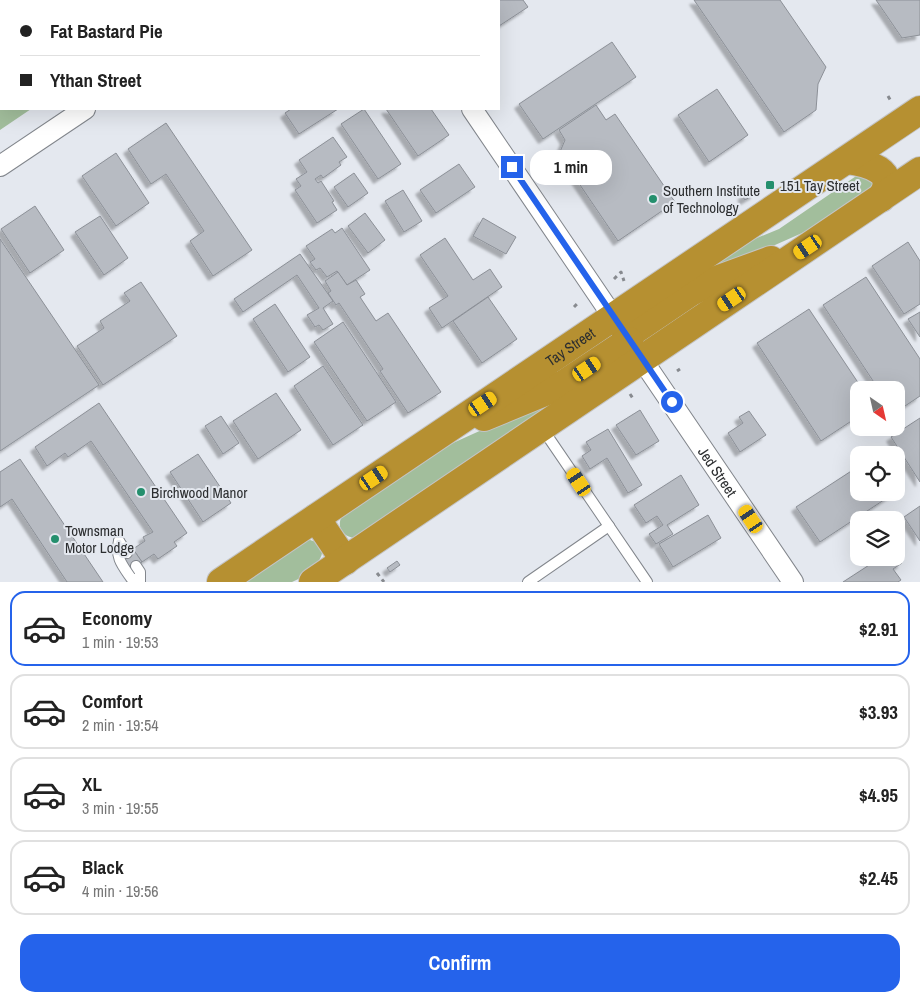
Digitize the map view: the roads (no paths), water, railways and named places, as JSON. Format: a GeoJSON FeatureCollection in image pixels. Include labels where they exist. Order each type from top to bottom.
{"type":"FeatureCollection","features":[{"type":"Feature","properties":{"kind":"highway","name":"Tay Street"},"geometry":{"type":"LineString","coordinates":[[313,582],[542,427],[628,338],[847,160],[920,110]]}},
{"type":"Feature","properties":{"kind":"highway"},"geometry":{"type":"LineString","coordinates":[[847,160],[872,165],[881,171],[887,187],[882,198]]}},
{"type":"Feature","properties":{"kind":"highway"},"geometry":{"type":"LineString","coordinates":[[628,338],[691,292],[711,282],[785,254],[823,237],[920,171]]}},
{"type":"Feature","properties":{"kind":"highway","name":"Tay Street"},"geometry":{"type":"LineString","coordinates":[[221,582],[418,449],[628,338]]}},
{"type":"Feature","properties":{"kind":"highway"},"geometry":{"type":"LineString","coordinates":[[316,518],[345,561]]}},
{"type":"Feature","properties":{"kind":"street"},"geometry":{"type":"LineString","coordinates":[[0,166],[84,110]]}},
{"type":"Feature","properties":{"kind":"street","name":"Jed Street"},"geometry":{"type":"LineString","coordinates":[[473,110],[793,582]]}},
{"type":"Feature","properties":{"kind":"lane"},"geometry":{"type":"LineString","coordinates":[[542,427],[647,582]]}},
{"type":"Feature","properties":{"kind":"lane"},"geometry":{"type":"LineString","coordinates":[[528,582],[609,526]]}},
{"type":"Feature","properties":{"kind":"lane"},"geometry":{"type":"LineString","coordinates":[[127,553],[119,541],[116,551],[118,559],[131,578],[139,581],[140,572],[136,566]]}},
{"type":"Feature","properties":{"kind":"place","name":"151 Tay Street"},"geometry":{"type":"Point","coordinates":[770,185]}},
{"type":"Feature","properties":{"kind":"place","name":"Southern Institute of Technology"},"geometry":{"type":"Point","coordinates":[653,199]}},
{"type":"Feature","properties":{"kind":"place","name":"Birchwood Manor"},"geometry":{"type":"Point","coordinates":[141,492]}},
{"type":"Feature","properties":{"kind":"place","name":"Townsman Motor Lodge"},"geometry":{"type":"Point","coordinates":[55,539]}}]}
